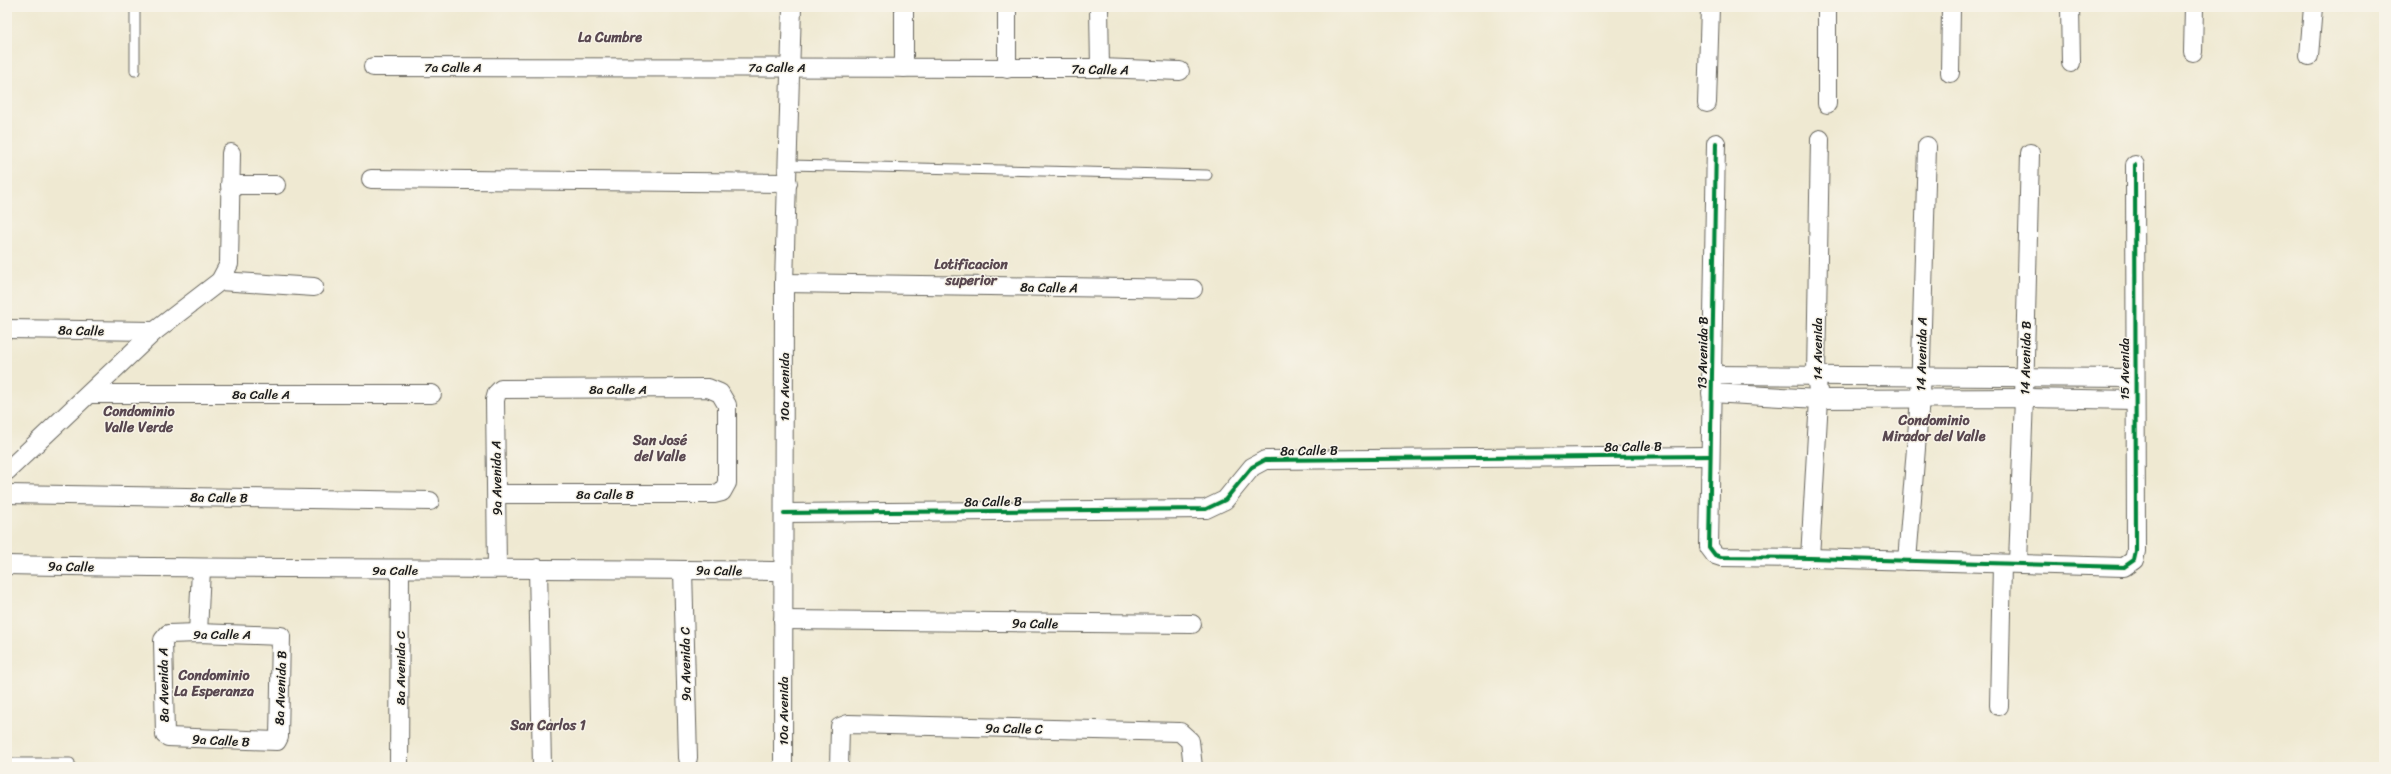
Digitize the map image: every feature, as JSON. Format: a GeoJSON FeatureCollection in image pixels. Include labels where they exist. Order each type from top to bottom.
{"type":"FeatureCollection","features":[{"type":"Feature","properties":{"kind":"street","name":"10a Avenida"},"geometry":{"type":"LineString","coordinates":[[782,767],[784,283],[789,164],[792,7]]}},
{"type":"Feature","properties":{"kind":"street"},"geometry":{"type":"LineString","coordinates":[[904,7],[904,68]]}},
{"type":"Feature","properties":{"kind":"street"},"geometry":{"type":"LineString","coordinates":[[1007,7],[1007,70]]}},
{"type":"Feature","properties":{"kind":"street"},"geometry":{"type":"LineString","coordinates":[[1099,7],[1100,68]]}},
{"type":"Feature","properties":{"kind":"street"},"geometry":{"type":"LineString","coordinates":[[1707,103],[1710,7]]}},
{"type":"Feature","properties":{"kind":"street"},"geometry":{"type":"LineString","coordinates":[[1826,7],[1827,104]]}},
{"type":"Feature","properties":{"kind":"street"},"geometry":{"type":"LineString","coordinates":[[1950,73],[1951,7]]}},
{"type":"Feature","properties":{"kind":"street"},"geometry":{"type":"LineString","coordinates":[[2070,7],[2071,63]]}},
{"type":"Feature","properties":{"kind":"street"},"geometry":{"type":"LineString","coordinates":[[2193,52],[2194,7]]}},
{"type":"Feature","properties":{"kind":"street"},"geometry":{"type":"LineString","coordinates":[[2309,56],[2313,7]]}},
{"type":"Feature","properties":{"kind":"street","name":"7a Calle A"},"geometry":{"type":"LineString","coordinates":[[373,67],[791,67],[1007,70],[1100,68],[1180,72]]}},
{"type":"Feature","properties":{"kind":"street","name":"14 Avenida"},"geometry":{"type":"LineString","coordinates":[[1810,558],[1819,399],[1816,375],[1820,139]]}},
{"type":"Feature","properties":{"kind":"street","name":"13 Avenida B"},"geometry":{"type":"LineString","coordinates":[[1716,143],[1709,547],[1721,558],[1810,558]]}},
{"type":"Feature","properties":{"kind":"street","name":"14 Avenida A"},"geometry":{"type":"LineString","coordinates":[[1907,561],[1920,398],[1927,146]]}},
{"type":"Feature","properties":{"kind":"street"},"geometry":{"type":"LineString","coordinates":[[7,471],[155,331],[220,281],[229,264],[231,153]]}},
{"type":"Feature","properties":{"kind":"street","name":"14 Avenida B"},"geometry":{"type":"LineString","coordinates":[[1999,706],[2024,398],[2023,379],[2030,153]]}},
{"type":"Feature","properties":{"kind":"street","name":"15 Avenida"},"geometry":{"type":"LineString","coordinates":[[2010,564],[2124,567],[2134,560],[2136,551],[2134,378],[2135,165]]}},
{"type":"Feature","properties":{"kind":"street"},"geometry":{"type":"LineString","coordinates":[[371,178],[788,183]]}},
{"type":"Feature","properties":{"kind":"street"},"geometry":{"type":"LineString","coordinates":[[230,184],[276,185]]}},
{"type":"Feature","properties":{"kind":"street"},"geometry":{"type":"LineString","coordinates":[[220,281],[314,287]]}},
{"type":"Feature","properties":{"kind":"street","name":"8a Calle A"},"geometry":{"type":"LineString","coordinates":[[784,283],[1193,289]]}},
{"type":"Feature","properties":{"kind":"street","name":"8a Calle"},"geometry":{"type":"LineString","coordinates":[[7,329],[155,331]]}},
{"type":"Feature","properties":{"kind":"street"},"geometry":{"type":"LineString","coordinates":[[1711,375],[1920,376],[2023,379],[2134,378]]}},
{"type":"Feature","properties":{"kind":"street","name":"8a Calle A"},"geometry":{"type":"LineString","coordinates":[[501,389],[708,388],[720,394],[727,404],[727,483],[722,492],[714,494]]}},
{"type":"Feature","properties":{"kind":"street","name":"9a Avenida A"},"geometry":{"type":"LineString","coordinates":[[497,568],[495,400],[497,393],[501,389]]}},
{"type":"Feature","properties":{"kind":"street"},"geometry":{"type":"LineString","coordinates":[[1711,393],[1819,399],[2024,398],[2135,400]]}},
{"type":"Feature","properties":{"kind":"street","name":"8a Calle A"},"geometry":{"type":"LineString","coordinates":[[90,394],[432,394]]}},
{"type":"Feature","properties":{"kind":"street","name":"8a Calle B"},"geometry":{"type":"LineString","coordinates":[[784,513],[1206,508],[1226,500],[1252,467],[1265,460],[1710,456]]}},
{"type":"Feature","properties":{"kind":"street","name":"8a Calle B"},"geometry":{"type":"LineString","coordinates":[[7,494],[430,501]]}},
{"type":"Feature","properties":{"kind":"street","name":"8a Calle B"},"geometry":{"type":"LineString","coordinates":[[497,494],[714,494]]}},
{"type":"Feature","properties":{"kind":"street"},"geometry":{"type":"LineString","coordinates":[[1810,558],[2010,564]]}},
{"type":"Feature","properties":{"kind":"street","name":"9a Calle"},"geometry":{"type":"LineString","coordinates":[[7,565],[201,569],[400,570],[538,568],[782,571]]}},
{"type":"Feature","properties":{"kind":"street"},"geometry":{"type":"LineString","coordinates":[[538,568],[542,767]]}},
{"type":"Feature","properties":{"kind":"street"},"geometry":{"type":"LineString","coordinates":[[198,633],[201,569]]}},
{"type":"Feature","properties":{"kind":"street","name":"8a Avenida C"},"geometry":{"type":"LineString","coordinates":[[399,767],[400,570]]}},
{"type":"Feature","properties":{"kind":"street","name":"9a Avenida C"},"geometry":{"type":"LineString","coordinates":[[683,570],[688,758]]}},
{"type":"Feature","properties":{"kind":"street","name":"9a Calle"},"geometry":{"type":"LineString","coordinates":[[783,620],[1192,624]]}},
{"type":"Feature","properties":{"kind":"street","name":"9a Calle A"},"geometry":{"type":"LineString","coordinates":[[168,634],[277,634]]}},
{"type":"Feature","properties":{"kind":"street","name":"8a Avenida A"},"geometry":{"type":"LineString","coordinates":[[168,634],[162,640],[164,732],[168,737]]}},
{"type":"Feature","properties":{"kind":"street","name":"8a Avenida B"},"geometry":{"type":"LineString","coordinates":[[273,742],[279,737],[282,640],[281,636],[277,634]]}},
{"type":"Feature","properties":{"kind":"street","name":"9a Calle C"},"geometry":{"type":"LineString","coordinates":[[839,767],[840,727],[848,724],[1180,732],[1190,741],[1193,767]]}},
{"type":"Feature","properties":{"kind":"street","name":"9a Calle B"},"geometry":{"type":"LineString","coordinates":[[168,737],[273,742]]}},
{"type":"Feature","properties":{"kind":"lane"},"geometry":{"type":"LineString","coordinates":[[135,7],[135,71]]}},
{"type":"Feature","properties":{"kind":"lane"},"geometry":{"type":"LineString","coordinates":[[789,164],[1207,175]]}},
{"type":"Feature","properties":{"kind":"lane"},"geometry":{"type":"LineString","coordinates":[[7,763],[70,763]]}},
{"type":"Feature","properties":{"kind":"cycle path"},"geometry":{"type":"LineString","coordinates":[[1716,143],[1709,547],[1715,555],[1721,557],[1810,558],[2124,567],[2134,560],[2136,551],[2135,165]]}},
{"type":"Feature","properties":{"kind":"cycle path"},"geometry":{"type":"LineString","coordinates":[[784,513],[1206,509],[1225,500],[1252,467],[1265,460],[1710,456]]}},
{"type":"Feature","properties":{"kind":"district","name":"La Cumbre"},"geometry":{"type":"Point","coordinates":[610,37]}},
{"type":"Feature","properties":{"kind":"district","name":"Lotificacion superior"},"geometry":{"type":"Point","coordinates":[971,272]}},
{"type":"Feature","properties":{"kind":"district","name":"Condominio Valle Verde"},"geometry":{"type":"Point","coordinates":[139,420]}},
{"type":"Feature","properties":{"kind":"district","name":"Condominio Mirador del Valle"},"geometry":{"type":"Point","coordinates":[1934,428]}},
{"type":"Feature","properties":{"kind":"district","name":"San José del Valle"},"geometry":{"type":"Point","coordinates":[660,448]}},
{"type":"Feature","properties":{"kind":"district","name":"Condominio La Esperanza"},"geometry":{"type":"Point","coordinates":[214,684]}},
{"type":"Feature","properties":{"kind":"district","name":"San Carlos 1"},"geometry":{"type":"Point","coordinates":[548,725]}}]}
